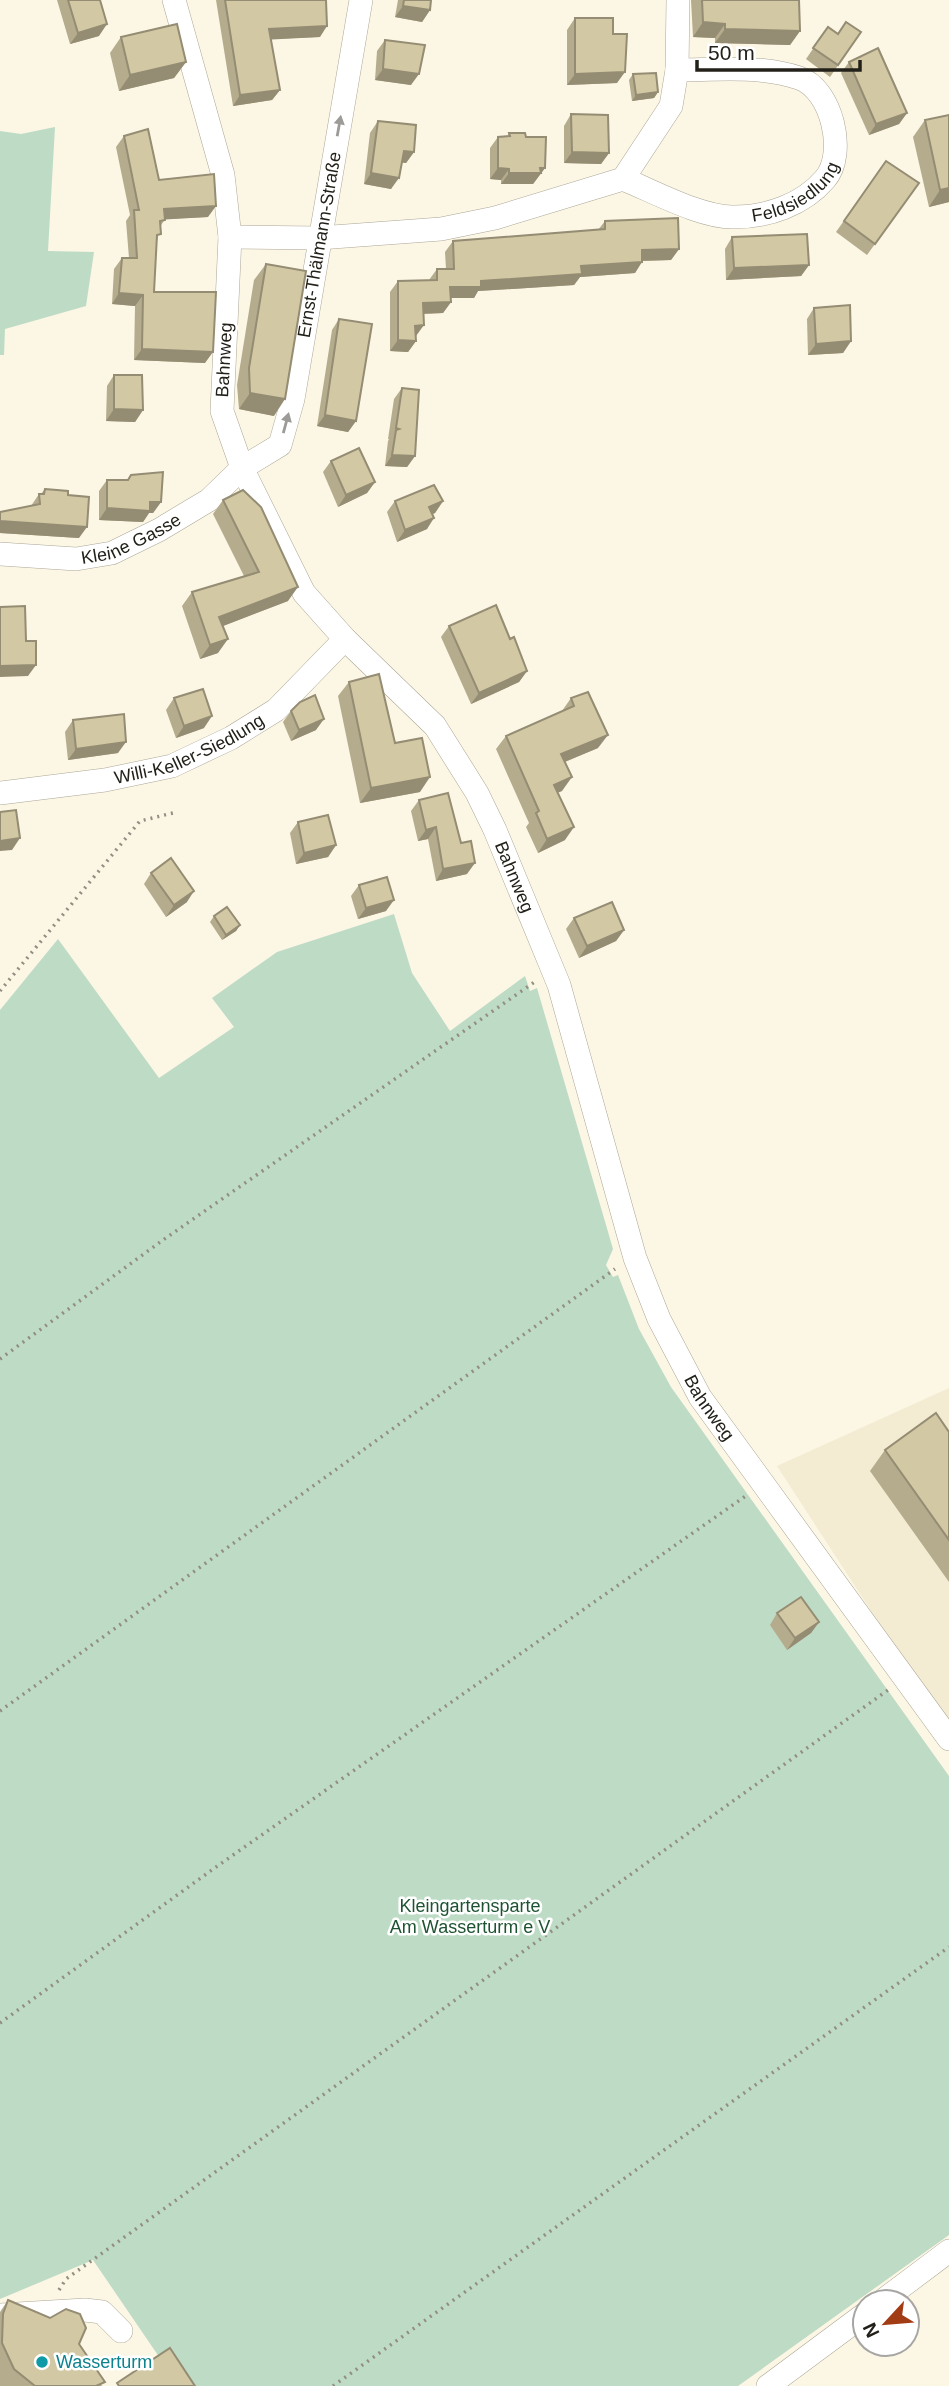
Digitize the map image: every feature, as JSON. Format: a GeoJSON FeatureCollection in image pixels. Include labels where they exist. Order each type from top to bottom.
{"type":"FeatureCollection","features":[{"type":"Feature","properties":{"kind":"street","name":"Bahnweg"},"geometry":{"type":"LineString","coordinates":[[174,0],[223,174],[230,237],[222,411],[242,468],[304,593],[345,639],[416,705],[455,757],[499,838],[554,972],[635,1258],[659,1318],[700,1397],[949,1739]]}},
{"type":"Feature","properties":{"kind":"street","name":"Ernst-Thälmann-Straße"},"geometry":{"type":"LineString","coordinates":[[242,468],[280,445],[293,399],[318,238],[361,0]]}},
{"type":"Feature","properties":{"kind":"street"},"geometry":{"type":"LineString","coordinates":[[230,237],[318,238],[469,225],[623,179],[671,106],[677,70],[678,0]]}},
{"type":"Feature","properties":{"kind":"street","name":"Feldsiedlung"},"geometry":{"type":"LineString","coordinates":[[623,179],[715,215],[733,218],[777,211],[813,191],[827,177],[835,140],[833,123],[827,103],[815,88],[801,78],[756,71],[677,70]]}},
{"type":"Feature","properties":{"kind":"street","name":"Kleine Gasse"},"geometry":{"type":"LineString","coordinates":[[0,554],[76,559],[112,553],[159,530],[209,500],[242,468]]}},
{"type":"Feature","properties":{"kind":"street","name":"Willi-Keller-Siedlung"},"geometry":{"type":"LineString","coordinates":[[0,793],[105,780],[172,766],[276,710],[345,639]]}},
{"type":"Feature","properties":{"kind":"street"},"geometry":{"type":"LineString","coordinates":[[900,2288],[949,2252]]}},
{"type":"Feature","properties":{"kind":"street"},"geometry":{"type":"LineString","coordinates":[[0,2315],[85,2310],[102,2312],[121,2331]]}},
{"type":"Feature","properties":{"kind":"street"},"geometry":{"type":"LineString","coordinates":[[768,2386],[851,2324]]}},
{"type":"Feature","properties":{"kind":"path"},"geometry":{"type":"LineString","coordinates":[[0,991],[140,821],[177,812]]}},
{"type":"Feature","properties":{"kind":"path"},"geometry":{"type":"LineString","coordinates":[[0,1359],[163,1240],[528,984],[554,972]]}},
{"type":"Feature","properties":{"kind":"path"},"geometry":{"type":"LineString","coordinates":[[0,1711],[610,1272],[635,1258]]}},
{"type":"Feature","properties":{"kind":"path"},"geometry":{"type":"LineString","coordinates":[[0,2023],[216,1867],[764,1484]]}},
{"type":"Feature","properties":{"kind":"path"},"geometry":{"type":"LineString","coordinates":[[66,2280],[905,1680]]}},
{"type":"Feature","properties":{"kind":"path"},"geometry":{"type":"LineString","coordinates":[[333,2386],[949,1947]]}},
{"type":"Feature","properties":{"kind":"shaded area"},"geometry":{"type":"Polygon","coordinates":[[[949,1388],[949,1731],[777,1466],[949,1388]]]}},
{"type":"Feature","properties":{"kind":"green space"},"geometry":{"type":"Polygon","coordinates":[[[55,127],[48,251],[94,252],[86,306],[5,329],[4,355],[0,355],[0,131],[21,134],[55,127]]]}},
{"type":"Feature","properties":{"kind":"green space","name":"Kleingartensparte Am Wasserturm e V"},"geometry":{"type":"Polygon","coordinates":[[[394,914],[412,973],[450,1031],[525,976],[530,991],[537,988],[613,1249],[606,1265],[613,1277],[618,1275],[639,1329],[671,1387],[949,1776],[949,2235],[875,2288],[851,2288],[851,2305],[738,2386],[179,2386],[93,2260],[0,2299],[0,1010],[58,939],[159,1078],[234,1027],[212,998],[277,952],[394,914]]]}},
{"type":"Feature","properties":{"kind":"building"},"geometry":{"type":"Polygon","coordinates":[[[68,0],[100,0],[107,24],[78,33],[68,0]]]}},
{"type":"Feature","properties":{"kind":"building"},"geometry":{"type":"Polygon","coordinates":[[[225,0],[326,0],[327,26],[269,29],[280,90],[240,95],[225,0]]]}},
{"type":"Feature","properties":{"kind":"building"},"geometry":{"type":"Polygon","coordinates":[[[404,0],[431,0],[430,10],[403,6],[404,0]]]}},
{"type":"Feature","properties":{"kind":"building"},"geometry":{"type":"Polygon","coordinates":[[[702,0],[799,0],[800,31],[725,29],[725,24],[703,22],[702,0]]]}},
{"type":"Feature","properties":{"kind":"building"},"geometry":{"type":"Polygon","coordinates":[[[575,18],[613,18],[613,34],[627,34],[625,72],[575,74],[575,18]]]}},
{"type":"Feature","properties":{"kind":"building"},"geometry":{"type":"Polygon","coordinates":[[[846,22],[861,32],[838,65],[813,48],[828,27],[838,34],[846,22]]]}},
{"type":"Feature","properties":{"kind":"building"},"geometry":{"type":"Polygon","coordinates":[[[177,24],[186,62],[130,75],[121,37],[177,24]]]}},
{"type":"Feature","properties":{"kind":"building"},"geometry":{"type":"Polygon","coordinates":[[[385,40],[425,45],[419,74],[383,69],[385,40]]]}},
{"type":"Feature","properties":{"kind":"building"},"geometry":{"type":"Polygon","coordinates":[[[878,48],[907,113],[876,124],[849,62],[878,48]]]}},
{"type":"Feature","properties":{"kind":"building"},"geometry":{"type":"Polygon","coordinates":[[[656,73],[658,92],[636,95],[633,74],[656,73]]]}},
{"type":"Feature","properties":{"kind":"building"},"geometry":{"type":"Polygon","coordinates":[[[571,114],[608,115],[609,153],[572,152],[571,114]]]}},
{"type":"Feature","properties":{"kind":"building"},"geometry":{"type":"Polygon","coordinates":[[[949,115],[949,188],[940,190],[925,120],[949,115]]]}},
{"type":"Feature","properties":{"kind":"building"},"geometry":{"type":"Polygon","coordinates":[[[378,121],[416,125],[414,152],[404,151],[399,178],[371,173],[378,121]]]}},
{"type":"Feature","properties":{"kind":"building"},"geometry":{"type":"Polygon","coordinates":[[[148,129],[159,180],[214,174],[216,206],[164,209],[165,220],[160,221],[161,234],[157,235],[154,292],[216,292],[213,352],[142,349],[143,295],[119,293],[122,258],[137,258],[134,210],[139,210],[124,136],[148,129]]]}},
{"type":"Feature","properties":{"kind":"building"},"geometry":{"type":"Polygon","coordinates":[[[509,133],[525,133],[526,137],[546,137],[545,168],[540,168],[541,173],[509,173],[509,169],[498,168],[498,137],[510,136],[509,133]]]}},
{"type":"Feature","properties":{"kind":"building"},"geometry":{"type":"Polygon","coordinates":[[[886,161],[919,183],[875,244],[844,221],[886,161]]]}},
{"type":"Feature","properties":{"kind":"building"},"geometry":{"type":"Polygon","coordinates":[[[678,218],[679,249],[642,250],[642,262],[581,266],[582,274],[481,281],[481,287],[450,287],[451,302],[423,303],[424,325],[415,326],[416,341],[398,340],[398,281],[437,280],[437,269],[454,269],[453,241],[605,229],[605,221],[678,218]]]}},
{"type":"Feature","properties":{"kind":"building"},"geometry":{"type":"Polygon","coordinates":[[[807,234],[809,265],[734,268],[732,237],[807,234]]]}},
{"type":"Feature","properties":{"kind":"building"},"geometry":{"type":"Polygon","coordinates":[[[266,264],[306,271],[285,399],[250,393],[249,368],[266,264]]]}},
{"type":"Feature","properties":{"kind":"building"},"geometry":{"type":"Polygon","coordinates":[[[850,305],[851,341],[816,344],[814,308],[850,305]]]}},
{"type":"Feature","properties":{"kind":"building"},"geometry":{"type":"Polygon","coordinates":[[[339,319],[372,324],[356,421],[325,415],[339,319]]]}},
{"type":"Feature","properties":{"kind":"building"},"geometry":{"type":"Polygon","coordinates":[[[114,375],[142,375],[143,410],[114,409],[114,375]]]}},
{"type":"Feature","properties":{"kind":"building"},"geometry":{"type":"Polygon","coordinates":[[[402,388],[419,390],[415,456],[392,455],[396,430],[399,429],[396,428],[402,388]]]}},
{"type":"Feature","properties":{"kind":"building"},"geometry":{"type":"Polygon","coordinates":[[[359,448],[375,482],[346,495],[331,461],[359,448]]]}},
{"type":"Feature","properties":{"kind":"building"},"geometry":{"type":"Polygon","coordinates":[[[163,472],[161,502],[150,502],[150,511],[107,508],[107,480],[128,480],[131,475],[163,472]]]}},
{"type":"Feature","properties":{"kind":"building"},"geometry":{"type":"Polygon","coordinates":[[[434,485],[443,501],[429,507],[434,518],[405,530],[395,501],[434,485]]]}},
{"type":"Feature","properties":{"kind":"building"},"geometry":{"type":"Polygon","coordinates":[[[45,489],[68,491],[68,495],[89,497],[87,527],[0,521],[0,512],[40,504],[39,494],[44,494],[45,489]]]}},
{"type":"Feature","properties":{"kind":"building"},"geometry":{"type":"Polygon","coordinates":[[[243,490],[261,507],[298,587],[219,617],[228,639],[210,645],[192,592],[259,572],[223,500],[243,490]]]}},
{"type":"Feature","properties":{"kind":"building"},"geometry":{"type":"Polygon","coordinates":[[[496,605],[510,639],[514,637],[527,671],[479,693],[449,626],[496,605]]]}},
{"type":"Feature","properties":{"kind":"building"},"geometry":{"type":"Polygon","coordinates":[[[25,606],[26,641],[36,641],[36,665],[0,666],[0,607],[25,606]]]}},
{"type":"Feature","properties":{"kind":"building"},"geometry":{"type":"Polygon","coordinates":[[[379,674],[395,743],[422,738],[430,777],[371,788],[349,682],[379,674]]]}},
{"type":"Feature","properties":{"kind":"building"},"geometry":{"type":"Polygon","coordinates":[[[203,689],[212,716],[184,726],[174,698],[203,689]]]}},
{"type":"Feature","properties":{"kind":"building"},"geometry":{"type":"Polygon","coordinates":[[[588,692],[608,735],[561,754],[572,777],[554,785],[574,827],[547,839],[536,813],[539,811],[506,736],[574,706],[571,698],[588,692]]]}},
{"type":"Feature","properties":{"kind":"building"},"geometry":{"type":"Polygon","coordinates":[[[315,695],[324,719],[299,730],[291,711],[300,702],[315,695]]]}},
{"type":"Feature","properties":{"kind":"building"},"geometry":{"type":"Polygon","coordinates":[[[124,714],[126,742],[76,749],[73,720],[124,714]]]}},
{"type":"Feature","properties":{"kind":"building"},"geometry":{"type":"Polygon","coordinates":[[[448,793],[461,843],[471,841],[475,863],[443,869],[436,827],[426,830],[419,800],[448,793]]]}},
{"type":"Feature","properties":{"kind":"building"},"geometry":{"type":"Polygon","coordinates":[[[16,810],[20,838],[0,841],[0,812],[16,810]]]}},
{"type":"Feature","properties":{"kind":"building"},"geometry":{"type":"Polygon","coordinates":[[[328,815],[336,845],[304,853],[298,822],[328,815]]]}},
{"type":"Feature","properties":{"kind":"building"},"geometry":{"type":"Polygon","coordinates":[[[171,858],[194,891],[174,905],[151,873],[171,858]]]}},
{"type":"Feature","properties":{"kind":"building"},"geometry":{"type":"Polygon","coordinates":[[[387,877],[394,900],[366,908],[359,885],[387,877]]]}},
{"type":"Feature","properties":{"kind":"building"},"geometry":{"type":"Polygon","coordinates":[[[612,902],[624,930],[587,946],[574,918],[612,902]]]}},
{"type":"Feature","properties":{"kind":"building"},"geometry":{"type":"Polygon","coordinates":[[[227,907],[240,925],[226,935],[214,916],[227,907]]]}},
{"type":"Feature","properties":{"kind":"building"},"geometry":{"type":"Polygon","coordinates":[[[936,1413],[949,1432],[949,1540],[885,1450],[936,1413]]]}},
{"type":"Feature","properties":{"kind":"building"},"geometry":{"type":"Polygon","coordinates":[[[801,1597],[819,1622],[795,1638],[777,1613],[801,1597]]]}},
{"type":"Feature","properties":{"kind":"building"},"geometry":{"type":"Polygon","coordinates":[[[8,2300],[50,2318],[66,2309],[80,2314],[86,2328],[79,2344],[105,2382],[96,2386],[35,2386],[14,2369],[2,2343],[3,2314],[8,2300]]]}},
{"type":"Feature","properties":{"kind":"building"},"geometry":{"type":"Polygon","coordinates":[[[170,2348],[195,2386],[119,2386],[117,2383],[170,2348]]]}},
{"type":"Feature","properties":{"kind":"place","name":"Wasserturm"},"geometry":{"type":"Point","coordinates":[42,2362]}}]}
